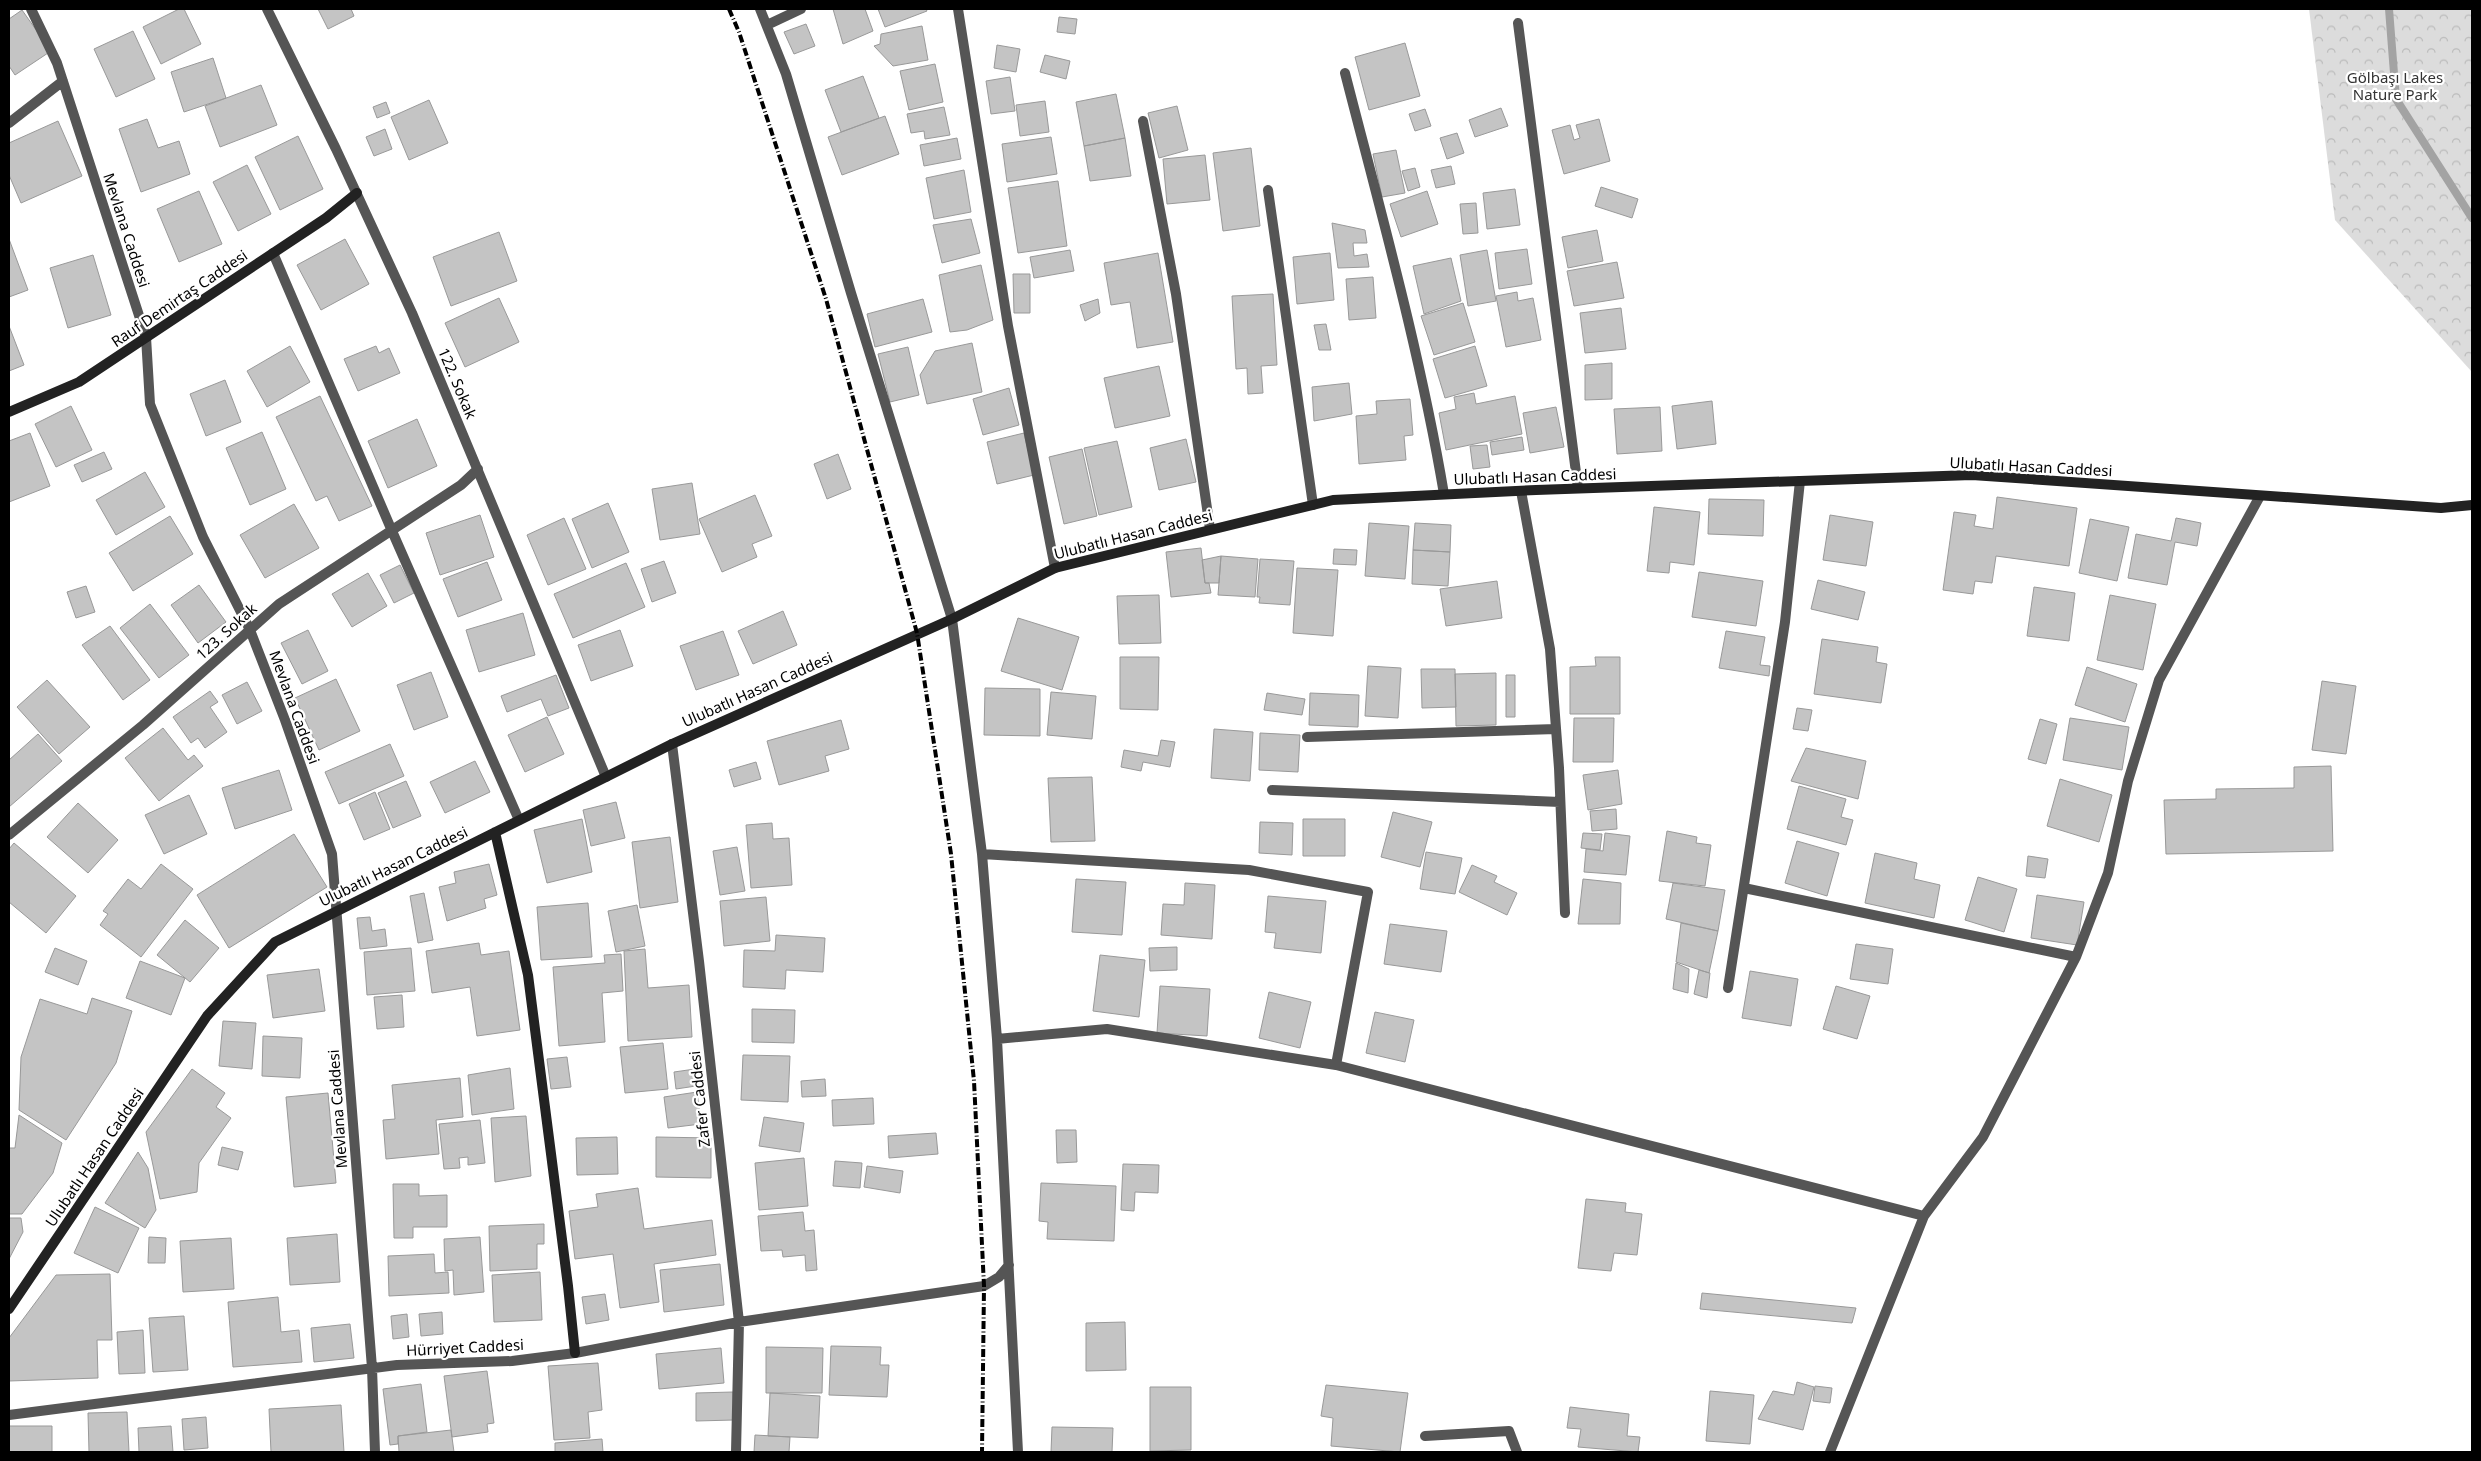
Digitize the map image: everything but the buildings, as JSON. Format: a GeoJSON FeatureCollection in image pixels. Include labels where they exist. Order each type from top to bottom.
{"type":"FeatureCollection","features":[{"type":"Feature","properties":{"kind":"street","name":"Mevlana Caddesi"},"geometry":{"type":"LineString","coordinates":[[31,9],[63,81],[146,337],[150,404],[203,537],[250,630],[285,720],[332,854],[338,910],[372,1368],[375,1452]]}},
{"type":"Feature","properties":{"kind":"street","name":"122. Sokak"},"geometry":{"type":"LineString","coordinates":[[267,9],[357,193],[412,313],[606,777]]}},
{"type":"Feature","properties":{"kind":"street"},"geometry":{"type":"LineString","coordinates":[[760,9],[786,74],[851,293],[952,619],[982,854],[997,1039],[1018,1452]]}},
{"type":"Feature","properties":{"kind":"street"},"geometry":{"type":"LineString","coordinates":[[766,25],[801,9]]}},
{"type":"Feature","properties":{"kind":"street"},"geometry":{"type":"LineString","coordinates":[[958,9],[1008,326],[1055,568]]}},
{"type":"Feature","properties":{"kind":"street"},"geometry":{"type":"LineString","coordinates":[[1518,23],[1578,488]]}},
{"type":"Feature","properties":{"kind":"street"},"geometry":{"type":"LineString","coordinates":[[1344,73],[1402,294],[1429,407],[1444,494]]}},
{"type":"Feature","properties":{"kind":"street"},"geometry":{"type":"LineString","coordinates":[[9,123],[63,81]]}},
{"type":"Feature","properties":{"kind":"street"},"geometry":{"type":"LineString","coordinates":[[1143,121],[1176,294],[1210,529]]}},
{"type":"Feature","properties":{"kind":"street"},"geometry":{"type":"LineString","coordinates":[[1268,190],[1313,505]]}},
{"type":"Feature","properties":{"kind":"street","name":"Rauf Demirtaş Caddesi"},"geometry":{"type":"LineString","coordinates":[[9,412],[79,382],[326,218],[357,193]]}},
{"type":"Feature","properties":{"kind":"street"},"geometry":{"type":"LineString","coordinates":[[273,253],[519,820]]}},
{"type":"Feature","properties":{"kind":"street","name":"123. Sokak"},"geometry":{"type":"LineString","coordinates":[[9,836],[143,725],[279,604],[460,485],[478,469]]}},
{"type":"Feature","properties":{"kind":"street","name":"Ulubatlı Hasan Caddesi"},"geometry":{"type":"LineString","coordinates":[[9,1309],[207,1016],[275,942],[672,744],[952,619],[1055,568],[1333,500],[1578,488],[1972,475],[2441,508],[2472,505]]}},
{"type":"Feature","properties":{"kind":"street"},"geometry":{"type":"LineString","coordinates":[[1728,988],[1784,622],[1800,481]]}},
{"type":"Feature","properties":{"kind":"street"},"geometry":{"type":"LineString","coordinates":[[1521,491],[1550,649],[1565,913]]}},
{"type":"Feature","properties":{"kind":"street"},"geometry":{"type":"LineString","coordinates":[[1830,1452],[1924,1216],[1982,1137],[2076,956],[2108,873],[2128,781],[2159,680],[2260,496]]}},
{"type":"Feature","properties":{"kind":"street"},"geometry":{"type":"LineString","coordinates":[[1308,737],[1556,729]]}},
{"type":"Feature","properties":{"kind":"street","name":"Zafer Caddesi"},"geometry":{"type":"LineString","coordinates":[[672,744],[699,961],[739,1322],[736,1452]]}},
{"type":"Feature","properties":{"kind":"street"},"geometry":{"type":"LineString","coordinates":[[1272,790],[1560,802]]}},
{"type":"Feature","properties":{"kind":"street"},"geometry":{"type":"LineString","coordinates":[[495,832],[528,975],[575,1353]]}},
{"type":"Feature","properties":{"kind":"street"},"geometry":{"type":"LineString","coordinates":[[982,854],[1249,870],[1368,892],[1336,1065]]}},
{"type":"Feature","properties":{"kind":"street"},"geometry":{"type":"LineString","coordinates":[[1744,888],[2076,956]]}},
{"type":"Feature","properties":{"kind":"street"},"geometry":{"type":"LineString","coordinates":[[997,1039],[1107,1029],[1336,1065],[1924,1216]]}},
{"type":"Feature","properties":{"kind":"street","name":"Hürriyet Caddesi"},"geometry":{"type":"LineString","coordinates":[[9,1415],[397,1365],[512,1360],[575,1353],[739,1322],[984,1286],[999,1277],[1008,1265]]}},
{"type":"Feature","properties":{"kind":"street"},"geometry":{"type":"LineString","coordinates":[[1425,1436],[1509,1431],[1517,1452]]}},
{"type":"Feature","properties":{"kind":"green space","name":"Gölbaşı Lakes Nature Park"},"geometry":{"type":"Polygon","coordinates":[[[2309,9],[2472,9],[2472,372],[2335,220],[2309,9]]]}},
{"type":"Feature","properties":{"kind":"waterway"},"geometry":{"type":"LineString","coordinates":[[2389,9],[2396,99],[2472,218]]}},
{"type":"Feature","properties":{"kind":"railway"},"geometry":{"type":"LineString","coordinates":[[729,9],[739,32],[826,299],[917,633],[951,854],[974,1081],[984,1286],[982,1452]]}}]}
